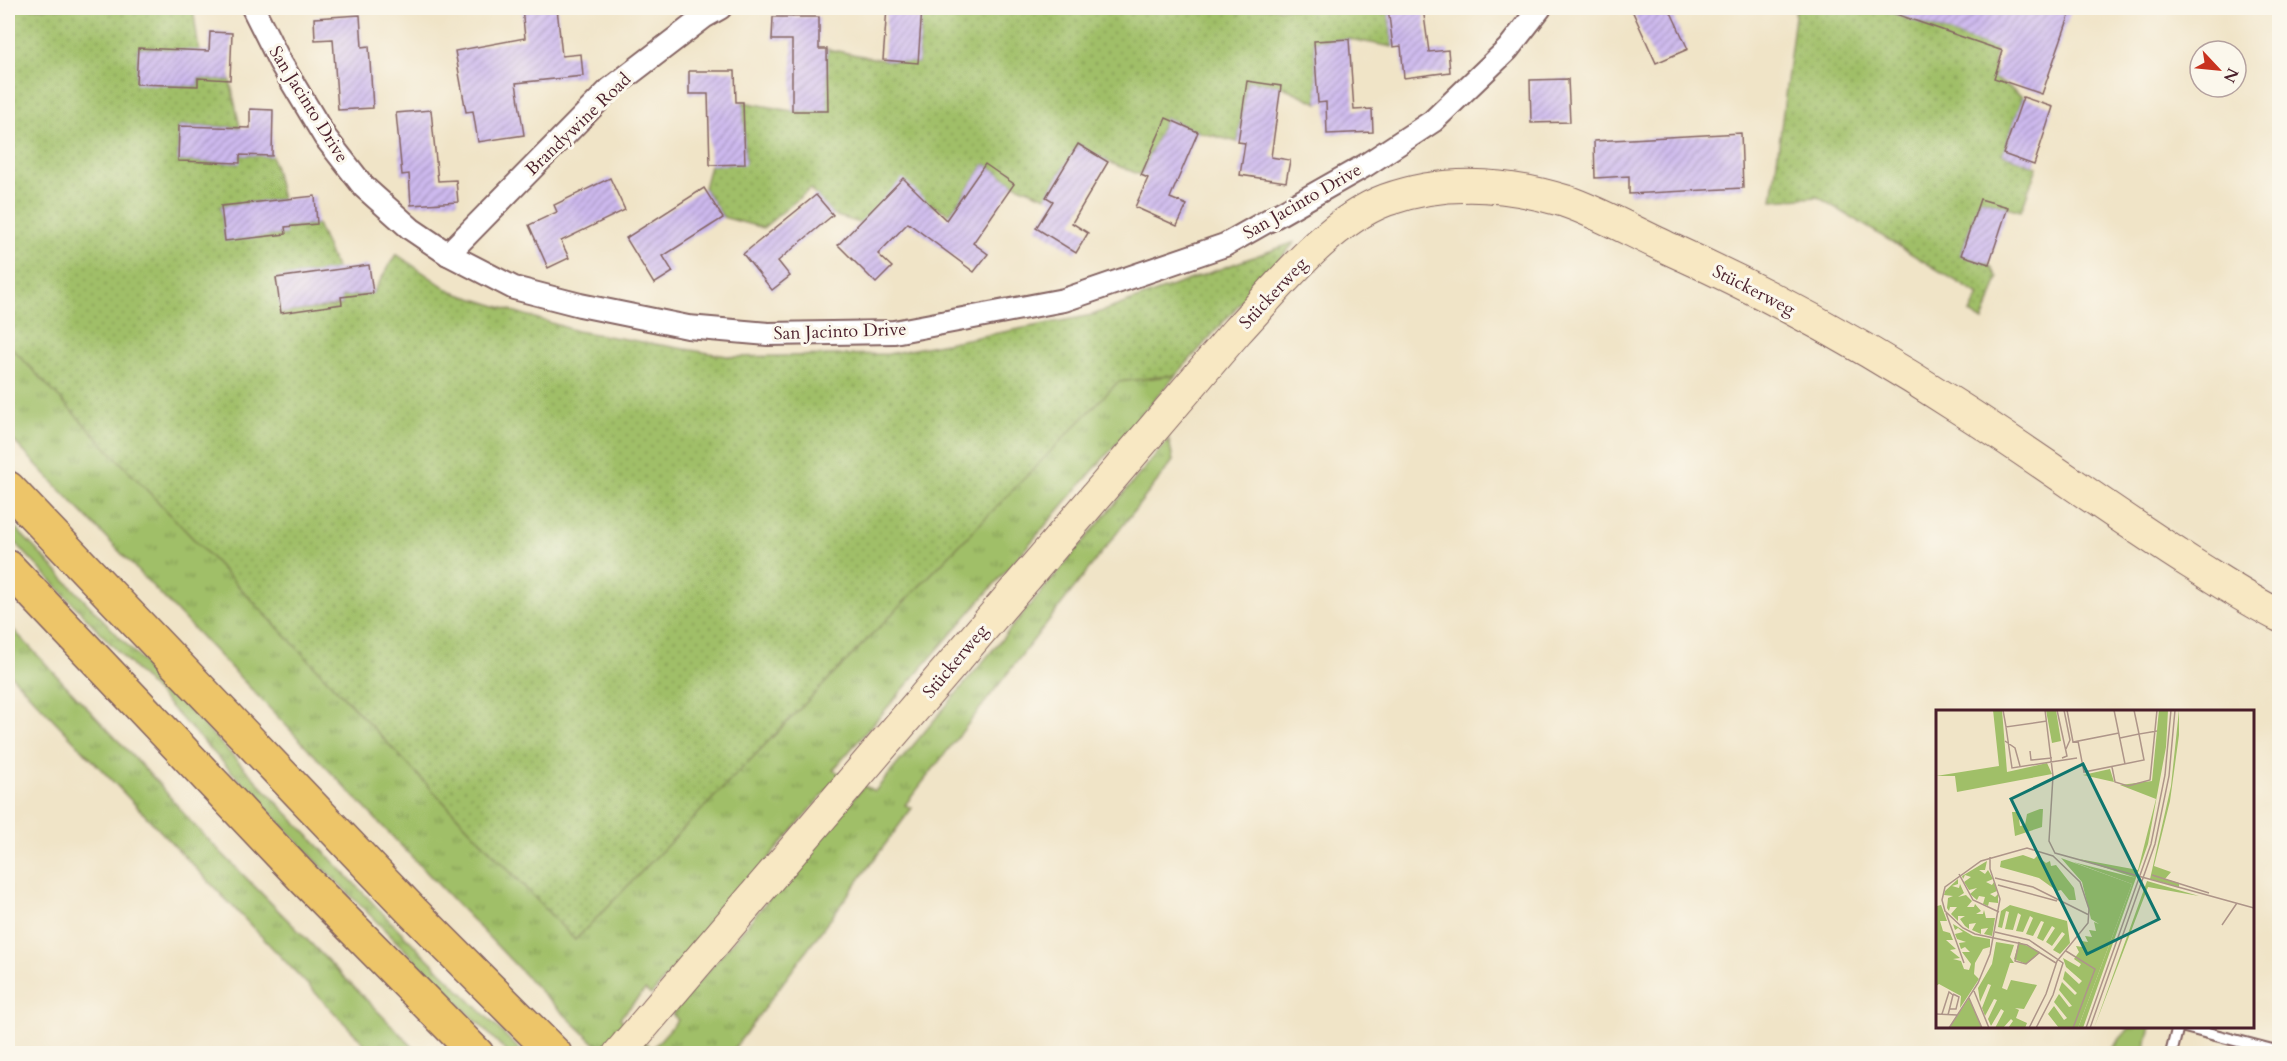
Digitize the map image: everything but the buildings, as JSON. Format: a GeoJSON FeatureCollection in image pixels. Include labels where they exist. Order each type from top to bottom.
{"type":"FeatureCollection","features":[{"type":"Feature","properties":{"kind":"highway"},"geometry":{"type":"LineString","coordinates":[[8,488],[412,912],[555,1053]]}},
{"type":"Feature","properties":{"kind":"highway"},"geometry":{"type":"LineString","coordinates":[[8,567],[328,904],[477,1053]]}},
{"type":"Feature","properties":{"kind":"street","name":"San Jacinto Drive"},"geometry":{"type":"LineString","coordinates":[[253,8],[280,62],[325,137],[363,187],[411,229],[448,254],[514,288],[580,305],[688,327],[768,334],[894,332],[1064,300],[1225,245],[1366,165],[1433,121],[1508,49],[1540,8]]}},
{"type":"Feature","properties":{"kind":"street","name":"Brandywine Road"},"geometry":{"type":"LineString","coordinates":[[448,254],[610,89],[704,17],[720,8]]}},
{"type":"Feature","properties":{"kind":"street","name":"Stückerweg"},"geometry":{"type":"LineString","coordinates":[[619,1053],[1236,332],[1331,232],[1383,201],[1428,188],[1485,186],[1519,189],[1568,202],[1739,280],[1850,341],[1957,406],[2146,534],[2280,616]]}},
{"type":"Feature","properties":{"kind":"lane"},"geometry":{"type":"LineString","coordinates":[[2171,1053],[2178,1028]]}},
{"type":"Feature","properties":{"kind":"lane"},"geometry":{"type":"LineString","coordinates":[[2187,1028],[2280,1052]]}},
{"type":"Feature","properties":{"kind":"green space"},"geometry":{"type":"Polygon","coordinates":[[[8,8],[193,8],[199,51],[138,48],[137,83],[198,86],[198,78],[230,80],[240,127],[179,126],[178,161],[239,163],[240,155],[272,156],[282,199],[221,206],[225,240],[285,234],[285,227],[317,224],[337,270],[277,278],[282,313],[342,305],[341,297],[373,293],[396,254],[452,292],[577,331],[733,357],[888,354],[1092,315],[1295,242],[1176,375],[1118,382],[575,940],[8,344],[8,8]]]}},
{"type":"Feature","properties":{"kind":"green space"},"geometry":{"type":"Polygon","coordinates":[[[922,8],[1388,8],[1393,47],[1349,39],[1314,41],[1318,103],[1281,86],[1247,81],[1238,142],[1198,132],[1166,118],[1141,175],[1108,162],[1078,144],[1046,197],[1014,184],[985,164],[950,214],[928,203],[860,223],[833,215],[810,189],[763,228],[723,217],[704,188],[710,165],[745,163],[743,102],[792,111],[827,111],[827,49],[883,60],[918,63],[922,8]]]}},
{"type":"Feature","properties":{"kind":"green space"},"geometry":{"type":"Polygon","coordinates":[[[1796,8],[1886,8],[1886,11],[1995,48],[1994,78],[2023,97],[2003,154],[2037,167],[2021,211],[1980,199],[1961,254],[1989,264],[1998,278],[1983,321],[1970,313],[1979,295],[1818,197],[1772,200],[1796,8]]]}},
{"type":"Feature","properties":{"kind":"green space"},"geometry":{"type":"Polygon","coordinates":[[[8,343],[575,940],[1118,381],[1176,375],[833,770],[841,774],[651,995],[645,990],[620,1018],[652,1049],[678,1020],[672,1014],[864,786],[875,791],[1169,439],[1173,461],[905,805],[912,808],[731,1053],[605,1053],[545,996],[8,435],[8,343]]]}},
{"type":"Feature","properties":{"kind":"green space"},"geometry":{"type":"Polygon","coordinates":[[[8,520],[390,921],[523,1053],[508,1053],[318,863],[8,535],[8,520]]]}},
{"type":"Feature","properties":{"kind":"green space"},"geometry":{"type":"Polygon","coordinates":[[[8,624],[160,785],[191,822],[419,1053],[373,1053],[8,672],[8,624]]]}},
{"type":"Feature","properties":{"kind":"green space"},"geometry":{"type":"Polygon","coordinates":[[[2129,1028],[2151,1028],[2144,1053],[2108,1053],[2129,1028]]]}}]}
